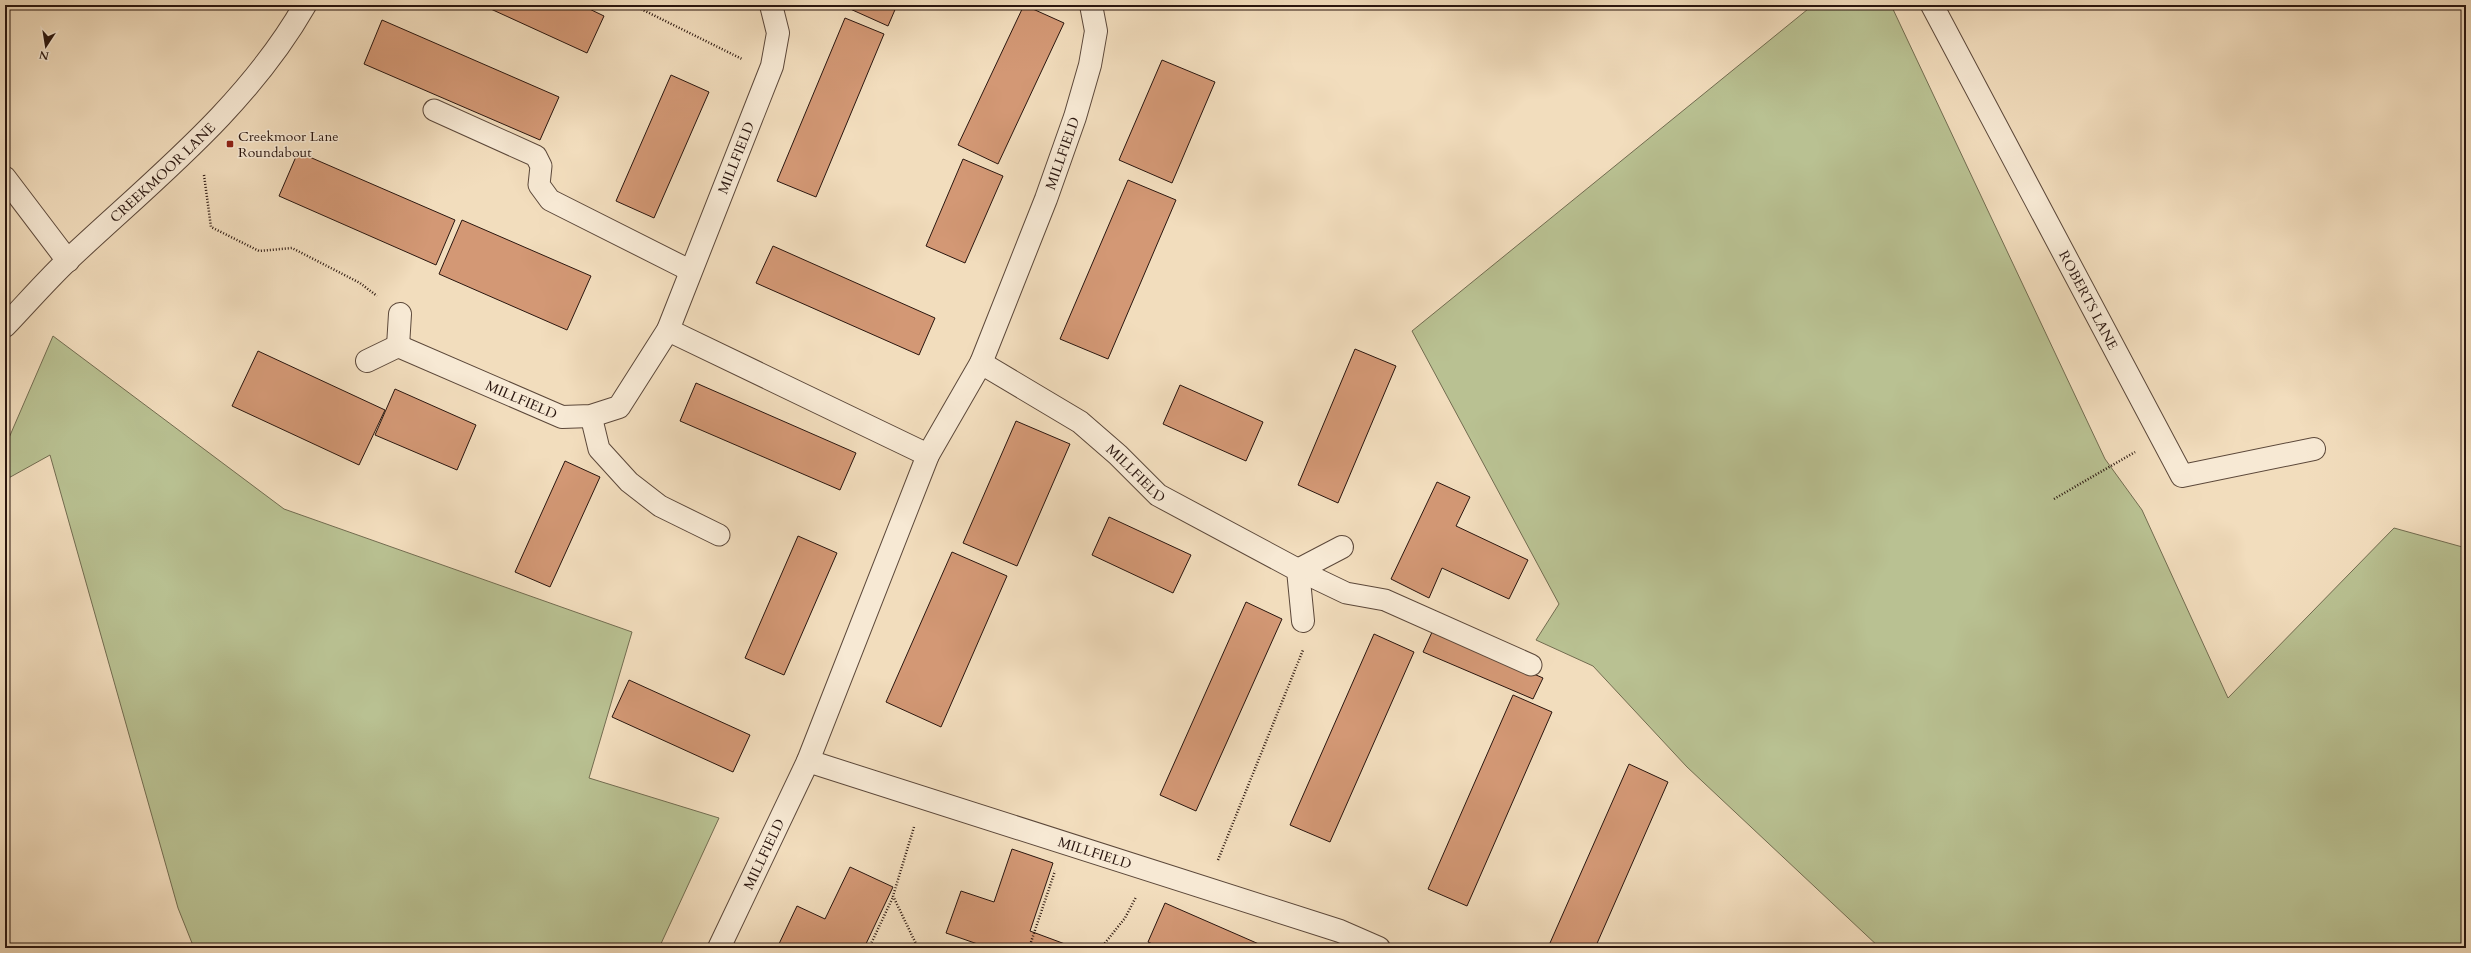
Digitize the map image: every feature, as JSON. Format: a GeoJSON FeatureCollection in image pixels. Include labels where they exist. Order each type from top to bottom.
{"type":"FeatureCollection","features":[{"type":"Feature","properties":{"kind":"street","name":"CREEKMOOR LANE"},"geometry":{"type":"LineString","coordinates":[[5,326],[68,261],[198,142],[251,81],[305,5]]}},
{"type":"Feature","properties":{"kind":"street","name":"MILLFIELD"},"geometry":{"type":"LineString","coordinates":[[398,346],[562,417],[591,416],[618,407],[668,330],[769,73],[778,33],[771,5]]}},
{"type":"Feature","properties":{"kind":"street","name":"MILLFIELD"},"geometry":{"type":"LineString","coordinates":[[719,948],[808,761],[928,454],[981,363],[1046,198],[1075,117],[1090,65],[1096,31],[1091,5]]}},
{"type":"Feature","properties":{"kind":"street","name":"ROBERTS LANE"},"geometry":{"type":"LineString","coordinates":[[1932,5],[2182,476],[2314,449]]}},
{"type":"Feature","properties":{"kind":"street"},"geometry":{"type":"LineString","coordinates":[[5,178],[68,261]]}},
{"type":"Feature","properties":{"kind":"street"},"geometry":{"type":"LineString","coordinates":[[367,361],[398,346],[400,314]]}},
{"type":"Feature","properties":{"kind":"street"},"geometry":{"type":"LineString","coordinates":[[668,330],[928,454]]}},
{"type":"Feature","properties":{"kind":"street","name":"MILLFIELD"},"geometry":{"type":"LineString","coordinates":[[981,363],[1080,422],[1118,455],[1158,495],[1298,570]]}},
{"type":"Feature","properties":{"kind":"street"},"geometry":{"type":"LineString","coordinates":[[1303,621],[1298,570],[1342,548]]}},
{"type":"Feature","properties":{"kind":"street","name":"MILLFIELD"},"geometry":{"type":"LineString","coordinates":[[808,761],[1340,930],[1379,948]]}},
{"type":"Feature","properties":{"kind":"lane"},"geometry":{"type":"LineString","coordinates":[[434,110],[536,156],[541,166],[539,185],[550,200],[691,271]]}},
{"type":"Feature","properties":{"kind":"lane"},"geometry":{"type":"LineString","coordinates":[[591,416],[599,449],[629,482],[660,506],[719,535]]}},
{"type":"Feature","properties":{"kind":"lane"},"geometry":{"type":"LineString","coordinates":[[1298,570],[1346,593],[1385,600],[1531,665]]}},
{"type":"Feature","properties":{"kind":"path"},"geometry":{"type":"LineString","coordinates":[[633,5],[769,73]]}},
{"type":"Feature","properties":{"kind":"path"},"geometry":{"type":"LineString","coordinates":[[203,169],[212,227],[259,251],[292,248],[360,283]]}},
{"type":"Feature","properties":{"kind":"path"},"geometry":{"type":"LineString","coordinates":[[2054,499],[2162,437]]}},
{"type":"Feature","properties":{"kind":"path"},"geometry":{"type":"LineString","coordinates":[[1206,888],[1303,654],[1303,621]]}},
{"type":"Feature","properties":{"kind":"path"},"geometry":{"type":"LineString","coordinates":[[869,948],[893,896],[923,798]]}},
{"type":"Feature","properties":{"kind":"path"},"geometry":{"type":"LineString","coordinates":[[1030,945],[1065,842]]}},
{"type":"Feature","properties":{"kind":"path"},"geometry":{"type":"LineString","coordinates":[[1101,948],[1125,918],[1151,870]]}},
{"type":"Feature","properties":{"kind":"path"},"geometry":{"type":"LineString","coordinates":[[893,896],[918,948]]}},
{"type":"Feature","properties":{"kind":"green space"},"geometry":{"type":"Polygon","coordinates":[[[1813,5],[1891,5],[2105,459],[2142,510],[2228,698],[2394,528],[2466,548],[2466,948],[1880,948],[1687,767],[1593,666],[1536,640],[1559,604],[1412,331],[1813,5]]]}},
{"type":"Feature","properties":{"kind":"green space"},"geometry":{"type":"Polygon","coordinates":[[[53,336],[284,509],[632,632],[589,778],[719,818],[659,948],[194,948],[178,908],[50,455],[5,480],[5,447],[53,336]]]}},
{"type":"Feature","properties":{"kind":"building"},"geometry":{"type":"Polygon","coordinates":[[[482,5],[581,5],[604,16],[587,53],[482,5]]]}},
{"type":"Feature","properties":{"kind":"building"},"geometry":{"type":"Polygon","coordinates":[[[849,5],[897,5],[888,26],[848,8],[849,5]]]}},
{"type":"Feature","properties":{"kind":"building"},"geometry":{"type":"Polygon","coordinates":[[[1024,5],[1064,23],[998,164],[958,145],[1024,5]]]}},
{"type":"Feature","properties":{"kind":"building"},"geometry":{"type":"Polygon","coordinates":[[[845,18],[884,34],[816,197],[777,181],[845,18]]]}},
{"type":"Feature","properties":{"kind":"building"},"geometry":{"type":"Polygon","coordinates":[[[382,20],[559,97],[540,140],[364,64],[382,20]]]}},
{"type":"Feature","properties":{"kind":"building"},"geometry":{"type":"Polygon","coordinates":[[[1162,60],[1215,82],[1172,183],[1119,160],[1162,60]]]}},
{"type":"Feature","properties":{"kind":"building"},"geometry":{"type":"Polygon","coordinates":[[[671,75],[709,92],[654,218],[616,201],[671,75]]]}},
{"type":"Feature","properties":{"kind":"building"},"geometry":{"type":"Polygon","coordinates":[[[298,152],[455,220],[436,265],[279,196],[298,152]]]}},
{"type":"Feature","properties":{"kind":"building"},"geometry":{"type":"Polygon","coordinates":[[[963,159],[1003,176],[965,263],[926,246],[963,159]]]}},
{"type":"Feature","properties":{"kind":"building"},"geometry":{"type":"Polygon","coordinates":[[[1128,180],[1176,200],[1108,359],[1060,339],[1128,180]]]}},
{"type":"Feature","properties":{"kind":"building"},"geometry":{"type":"Polygon","coordinates":[[[462,220],[591,276],[567,330],[439,274],[462,220]]]}},
{"type":"Feature","properties":{"kind":"building"},"geometry":{"type":"Polygon","coordinates":[[[773,246],[935,318],[919,355],[756,283],[773,246]]]}},
{"type":"Feature","properties":{"kind":"building"},"geometry":{"type":"Polygon","coordinates":[[[1355,349],[1396,366],[1338,503],[1298,485],[1355,349]]]}},
{"type":"Feature","properties":{"kind":"building"},"geometry":{"type":"Polygon","coordinates":[[[258,351],[385,410],[359,465],[232,406],[258,351]]]}},
{"type":"Feature","properties":{"kind":"building"},"geometry":{"type":"Polygon","coordinates":[[[696,383],[856,453],[840,490],[680,421],[696,383]]]}},
{"type":"Feature","properties":{"kind":"building"},"geometry":{"type":"Polygon","coordinates":[[[1180,385],[1263,422],[1246,461],[1163,424],[1180,385]]]}},
{"type":"Feature","properties":{"kind":"building"},"geometry":{"type":"Polygon","coordinates":[[[395,389],[476,425],[457,470],[375,435],[395,389]]]}},
{"type":"Feature","properties":{"kind":"building"},"geometry":{"type":"Polygon","coordinates":[[[1016,421],[1070,444],[1017,566],[963,543],[1016,421]]]}},
{"type":"Feature","properties":{"kind":"building"},"geometry":{"type":"Polygon","coordinates":[[[565,461],[600,477],[550,587],[515,572],[565,461]]]}},
{"type":"Feature","properties":{"kind":"building"},"geometry":{"type":"Polygon","coordinates":[[[1437,482],[1470,497],[1456,526],[1528,560],[1509,599],[1442,568],[1429,598],[1391,579],[1437,482]]]}},
{"type":"Feature","properties":{"kind":"building"},"geometry":{"type":"Polygon","coordinates":[[[1109,517],[1191,555],[1173,593],[1092,555],[1109,517]]]}},
{"type":"Feature","properties":{"kind":"building"},"geometry":{"type":"Polygon","coordinates":[[[798,536],[837,553],[784,675],[745,658],[798,536]]]}},
{"type":"Feature","properties":{"kind":"building"},"geometry":{"type":"Polygon","coordinates":[[[952,552],[1007,576],[941,727],[886,702],[952,552]]]}},
{"type":"Feature","properties":{"kind":"building"},"geometry":{"type":"Polygon","coordinates":[[[1246,602],[1282,619],[1196,811],[1160,795],[1246,602]]]}},
{"type":"Feature","properties":{"kind":"building"},"geometry":{"type":"Polygon","coordinates":[[[1433,630],[1543,678],[1533,699],[1423,652],[1433,630]]]}},
{"type":"Feature","properties":{"kind":"building"},"geometry":{"type":"Polygon","coordinates":[[[1374,634],[1414,652],[1330,842],[1290,825],[1374,634]]]}},
{"type":"Feature","properties":{"kind":"building"},"geometry":{"type":"Polygon","coordinates":[[[629,680],[750,735],[733,772],[612,717],[629,680]]]}},
{"type":"Feature","properties":{"kind":"building"},"geometry":{"type":"Polygon","coordinates":[[[1513,695],[1552,712],[1467,906],[1428,889],[1513,695]]]}},
{"type":"Feature","properties":{"kind":"building"},"geometry":{"type":"Polygon","coordinates":[[[1629,764],[1668,782],[1595,948],[1561,948],[1550,943],[1629,764]]]}},
{"type":"Feature","properties":{"kind":"building"},"geometry":{"type":"Polygon","coordinates":[[[1012,849],[1053,863],[1030,931],[1065,944],[1064,948],[989,948],[946,933],[961,891],[994,902],[1012,849]]]}},
{"type":"Feature","properties":{"kind":"building"},"geometry":{"type":"Polygon","coordinates":[[[850,867],[893,887],[864,948],[783,948],[778,946],[797,906],[825,919],[850,867]]]}},
{"type":"Feature","properties":{"kind":"building"},"geometry":{"type":"Polygon","coordinates":[[[1165,903],[1268,948],[1161,948],[1148,942],[1165,903]]]}},
{"type":"Feature","properties":{"kind":"place","name":"Creekmoor Lane Roundabout"},"geometry":{"type":"Point","coordinates":[230,144]}}]}
